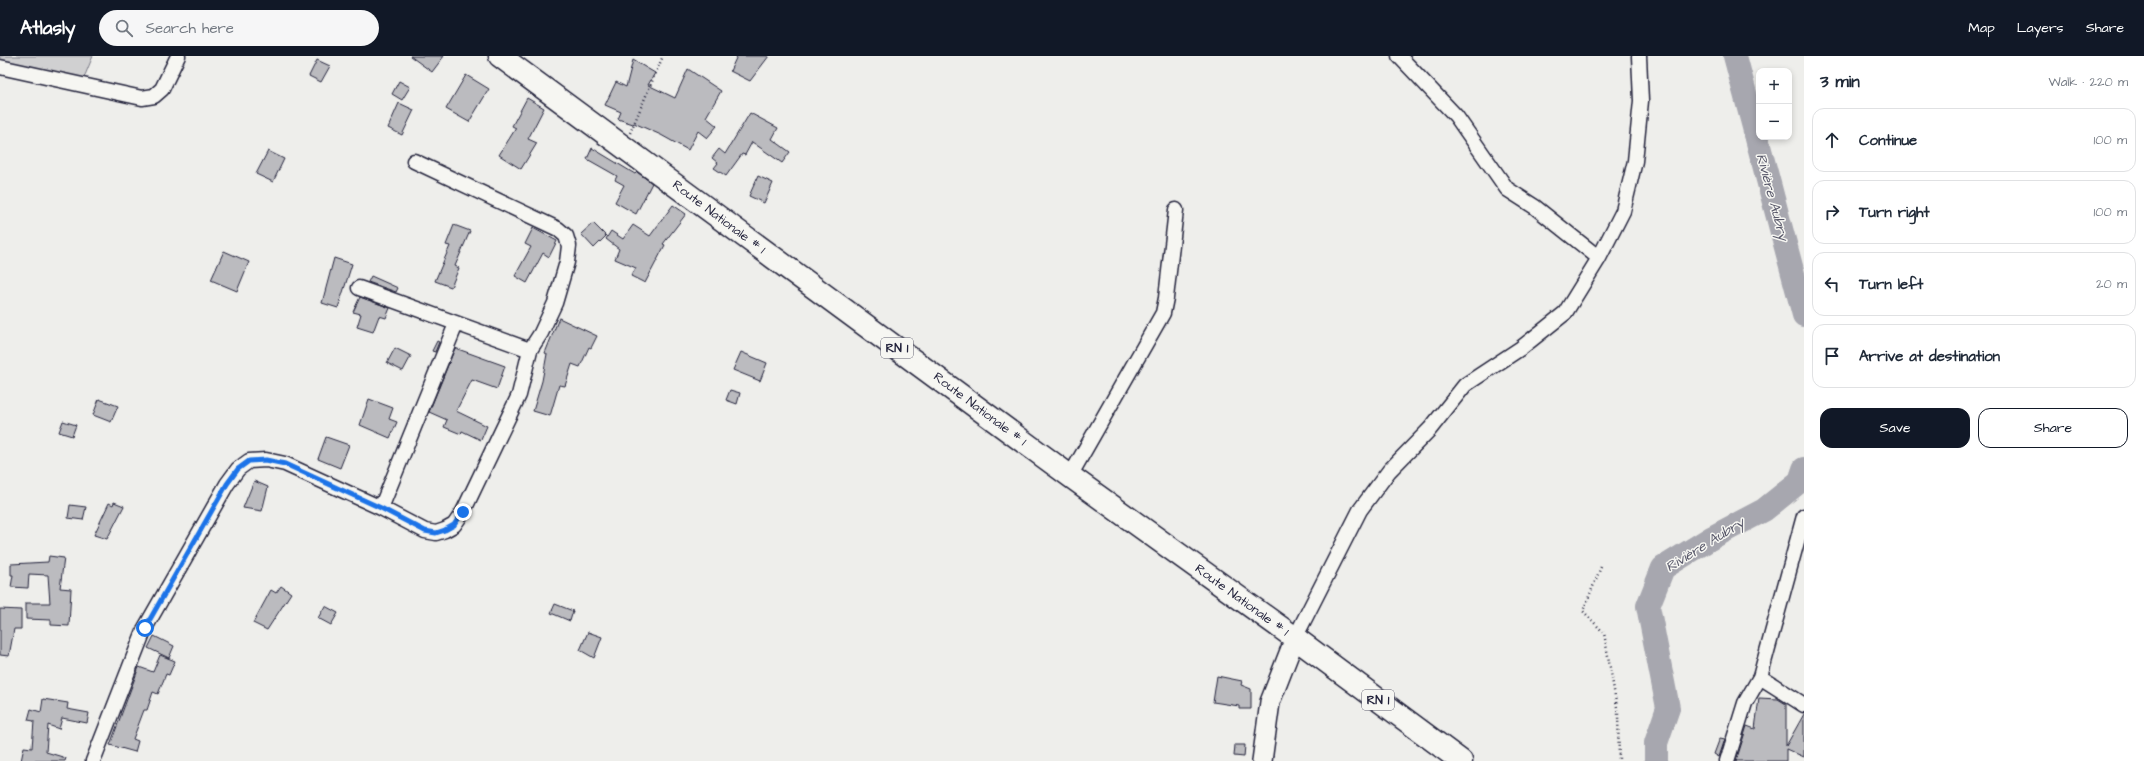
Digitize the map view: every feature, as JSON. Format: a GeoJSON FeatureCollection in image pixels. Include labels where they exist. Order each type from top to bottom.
{"type":"FeatureCollection","features":[{"type":"Feature","properties":{"kind":"main road","name":"Route Nationale # 1"},"geometry":{"type":"LineString","coordinates":[[500,56],[1070,476],[1295,638],[1461,761]]}},
{"type":"Feature","properties":{"kind":"street"},"geometry":{"type":"LineString","coordinates":[[0,67],[142,98],[154,96],[162,88],[178,56]]}},
{"type":"Feature","properties":{"kind":"street"},"geometry":{"type":"LineString","coordinates":[[1399,56],[1456,116],[1507,189],[1535,207],[1598,258]]}},
{"type":"Feature","properties":{"kind":"street"},"geometry":{"type":"LineString","coordinates":[[1262,761],[1270,702],[1295,638],[1360,510],[1389,471],[1430,429],[1465,384],[1521,348],[1565,313],[1598,258],[1623,211],[1635,161],[1641,101],[1639,56]]}},
{"type":"Feature","properties":{"kind":"street"},"geometry":{"type":"LineString","coordinates":[[93,761],[145,628],[227,484],[238,469],[249,461],[266,460],[285,464],[381,508],[425,531],[436,533],[454,525],[463,512],[519,395],[530,350],[541,333],[555,303],[567,262],[569,246],[566,236],[558,228],[414,161]]}},
{"type":"Feature","properties":{"kind":"street"},"geometry":{"type":"LineString","coordinates":[[1070,476],[1163,313],[1176,210]]}},
{"type":"Feature","properties":{"kind":"street"},"geometry":{"type":"LineString","coordinates":[[359,288],[530,350]]}},
{"type":"Feature","properties":{"kind":"street"},"geometry":{"type":"LineString","coordinates":[[381,508],[456,324]]}},
{"type":"Feature","properties":{"kind":"street"},"geometry":{"type":"LineString","coordinates":[[1728,761],[1745,703],[1760,677],[1804,516]]}},
{"type":"Feature","properties":{"kind":"street"},"geometry":{"type":"LineString","coordinates":[[1760,677],[1804,705]]}},
{"type":"Feature","properties":{"kind":"path"},"geometry":{"type":"LineString","coordinates":[[624,146],[663,56]]}},
{"type":"Feature","properties":{"kind":"path"},"geometry":{"type":"LineString","coordinates":[[1601,567],[1583,611],[1604,633],[1618,713],[1619,761]]}},
{"type":"Feature","properties":{"kind":"shaded area"},"geometry":{"type":"Polygon","coordinates":[[[0,56],[93,56],[83,80],[0,61],[0,56]]]}},
{"type":"Feature","properties":{"kind":"building"},"geometry":{"type":"Polygon","coordinates":[[[410,56],[444,56],[432,72],[410,56]]]}},
{"type":"Feature","properties":{"kind":"building"},"geometry":{"type":"Polygon","coordinates":[[[737,56],[769,56],[750,81],[730,71],[737,56]]]}},
{"type":"Feature","properties":{"kind":"building"},"geometry":{"type":"Polygon","coordinates":[[[317,60],[330,66],[321,82],[309,76],[317,60]]]}},
{"type":"Feature","properties":{"kind":"building"},"geometry":{"type":"Polygon","coordinates":[[[633,60],[655,73],[648,85],[675,98],[688,69],[721,91],[706,117],[717,126],[707,138],[698,131],[688,150],[661,135],[634,123],[633,124],[618,119],[621,112],[605,105],[616,82],[626,87],[633,60]]]}},
{"type":"Feature","properties":{"kind":"building"},"geometry":{"type":"Polygon","coordinates":[[[466,75],[489,89],[469,122],[446,109],[466,75]]]}},
{"type":"Feature","properties":{"kind":"building"},"geometry":{"type":"Polygon","coordinates":[[[399,81],[410,87],[402,100],[392,94],[399,81]]]}},
{"type":"Feature","properties":{"kind":"building"},"geometry":{"type":"Polygon","coordinates":[[[527,98],[544,108],[528,139],[537,143],[521,169],[499,155],[516,128],[512,126],[527,98]]]}},
{"type":"Feature","properties":{"kind":"building"},"geometry":{"type":"Polygon","coordinates":[[[399,103],[414,110],[402,135],[388,128],[399,103]]]}},
{"type":"Feature","properties":{"kind":"building"},"geometry":{"type":"Polygon","coordinates":[[[750,113],[778,128],[772,139],[790,152],[782,163],[752,142],[745,155],[742,154],[726,176],[714,168],[718,163],[712,158],[719,149],[725,154],[750,113]]]}},
{"type":"Feature","properties":{"kind":"building"},"geometry":{"type":"Polygon","coordinates":[[[592,148],[635,174],[637,172],[652,183],[636,214],[615,202],[624,185],[615,180],[617,176],[587,159],[592,148]]]}},
{"type":"Feature","properties":{"kind":"building"},"geometry":{"type":"Polygon","coordinates":[[[268,151],[284,159],[273,182],[256,174],[268,151]]]}},
{"type":"Feature","properties":{"kind":"building"},"geometry":{"type":"Polygon","coordinates":[[[758,176],[773,183],[764,203],[749,196],[758,176]]]}},
{"type":"Feature","properties":{"kind":"building"},"geometry":{"type":"Polygon","coordinates":[[[673,205],[686,214],[663,244],[665,245],[645,283],[631,276],[636,268],[615,259],[619,249],[606,239],[611,231],[623,239],[633,225],[650,236],[673,205]]]}},
{"type":"Feature","properties":{"kind":"building"},"geometry":{"type":"Polygon","coordinates":[[[593,223],[606,236],[594,248],[581,234],[593,223]]]}},
{"type":"Feature","properties":{"kind":"building"},"geometry":{"type":"Polygon","coordinates":[[[454,225],[470,231],[455,266],[459,268],[451,287],[435,281],[450,246],[446,245],[454,225]]]}},
{"type":"Feature","properties":{"kind":"building"},"geometry":{"type":"Polygon","coordinates":[[[533,228],[557,241],[549,257],[543,253],[527,283],[515,276],[531,247],[525,244],[533,228]]]}},
{"type":"Feature","properties":{"kind":"building"},"geometry":{"type":"Polygon","coordinates":[[[224,251],[249,262],[237,291],[211,280],[224,251]]]}},
{"type":"Feature","properties":{"kind":"building"},"geometry":{"type":"Polygon","coordinates":[[[334,258],[352,264],[338,308],[322,303],[334,258]]]}},
{"type":"Feature","properties":{"kind":"building"},"geometry":{"type":"Polygon","coordinates":[[[371,276],[398,288],[396,292],[368,282],[371,276]]]}},
{"type":"Feature","properties":{"kind":"building"},"geometry":{"type":"Polygon","coordinates":[[[360,297],[390,308],[386,318],[379,316],[373,332],[357,327],[361,314],[353,312],[360,297]]]}},
{"type":"Feature","properties":{"kind":"building"},"geometry":{"type":"Polygon","coordinates":[[[559,318],[597,336],[591,348],[589,347],[580,367],[572,364],[565,386],[559,385],[550,416],[533,411],[542,381],[547,354],[545,353],[559,318]]]}},
{"type":"Feature","properties":{"kind":"building"},"geometry":{"type":"Polygon","coordinates":[[[437,341],[439,342],[435,352],[432,351],[437,341]]]}},
{"type":"Feature","properties":{"kind":"building"},"geometry":{"type":"Polygon","coordinates":[[[395,348],[411,356],[403,371],[387,363],[395,348]]]}},
{"type":"Feature","properties":{"kind":"building"},"geometry":{"type":"Polygon","coordinates":[[[455,348],[505,366],[497,389],[472,380],[456,411],[487,426],[481,440],[462,431],[461,434],[444,427],[447,420],[429,412],[455,348]]]}},
{"type":"Feature","properties":{"kind":"building"},"geometry":{"type":"Polygon","coordinates":[[[741,352],[767,363],[760,381],[733,370],[741,352]]]}},
{"type":"Feature","properties":{"kind":"building"},"geometry":{"type":"Polygon","coordinates":[[[730,390],[740,393],[737,404],[726,400],[730,390]]]}},
{"type":"Feature","properties":{"kind":"building"},"geometry":{"type":"Polygon","coordinates":[[[99,399],[118,406],[111,422],[93,415],[99,399]]]}},
{"type":"Feature","properties":{"kind":"building"},"geometry":{"type":"Polygon","coordinates":[[[369,399],[393,408],[389,419],[397,422],[390,438],[360,425],[369,399]]]}},
{"type":"Feature","properties":{"kind":"building"},"geometry":{"type":"Polygon","coordinates":[[[63,421],[76,425],[72,436],[59,432],[63,421]]]}},
{"type":"Feature","properties":{"kind":"building"},"geometry":{"type":"Polygon","coordinates":[[[326,437],[349,445],[340,468],[318,459],[326,437]]]}},
{"type":"Feature","properties":{"kind":"building"},"geometry":{"type":"Polygon","coordinates":[[[254,481],[268,487],[262,511],[243,508],[254,481]]]}},
{"type":"Feature","properties":{"kind":"building"},"geometry":{"type":"Polygon","coordinates":[[[114,502],[124,506],[107,539],[94,535],[109,503],[113,505],[114,502]]]}},
{"type":"Feature","properties":{"kind":"building"},"geometry":{"type":"Polygon","coordinates":[[[70,505],[86,507],[83,520],[68,518],[70,505]]]}},
{"type":"Feature","properties":{"kind":"building"},"geometry":{"type":"Polygon","coordinates":[[[49,556],[64,558],[60,588],[71,589],[69,626],[51,625],[51,620],[26,619],[26,603],[50,603],[48,575],[29,574],[28,588],[11,587],[13,575],[11,575],[11,564],[48,562],[49,556]]]}},
{"type":"Feature","properties":{"kind":"building"},"geometry":{"type":"Polygon","coordinates":[[[281,586],[291,593],[267,630],[253,623],[271,590],[276,593],[281,586]]]}},
{"type":"Feature","properties":{"kind":"building"},"geometry":{"type":"Polygon","coordinates":[[[555,604],[573,611],[570,621],[551,613],[555,604]]]}},
{"type":"Feature","properties":{"kind":"building"},"geometry":{"type":"Polygon","coordinates":[[[325,606],[338,613],[331,625],[318,618],[325,606]]]}},
{"type":"Feature","properties":{"kind":"building"},"geometry":{"type":"Polygon","coordinates":[[[0,609],[21,610],[21,629],[14,629],[9,656],[0,655],[0,609]]]}},
{"type":"Feature","properties":{"kind":"building"},"geometry":{"type":"Polygon","coordinates":[[[588,632],[602,637],[594,658],[580,650],[588,632]]]}},
{"type":"Feature","properties":{"kind":"building"},"geometry":{"type":"Polygon","coordinates":[[[154,636],[174,646],[169,658],[148,648],[154,636]]]}},
{"type":"Feature","properties":{"kind":"building"},"geometry":{"type":"Polygon","coordinates":[[[160,655],[175,661],[169,675],[166,674],[158,694],[153,692],[147,710],[144,710],[133,739],[138,741],[135,752],[110,745],[139,667],[153,672],[160,655]]]}},
{"type":"Feature","properties":{"kind":"building"},"geometry":{"type":"Polygon","coordinates":[[[1217,676],[1242,681],[1241,685],[1251,689],[1251,709],[1239,709],[1239,706],[1213,702],[1217,676]]]}},
{"type":"Feature","properties":{"kind":"building"},"geometry":{"type":"Polygon","coordinates":[[[1759,698],[1778,699],[1786,704],[1786,746],[1804,714],[1804,757],[1786,749],[1786,761],[1736,761],[1747,726],[1755,729],[1759,698]]]}},
{"type":"Feature","properties":{"kind":"building"},"geometry":{"type":"Polygon","coordinates":[[[43,699],[68,703],[67,709],[89,713],[87,723],[62,718],[59,729],[48,725],[46,752],[66,758],[65,761],[21,761],[24,747],[32,748],[34,721],[28,720],[31,709],[41,712],[43,699]]]}},
{"type":"Feature","properties":{"kind":"building"},"geometry":{"type":"Polygon","coordinates":[[[1720,738],[1725,739],[1719,757],[1714,754],[1720,738]]]}},
{"type":"Feature","properties":{"kind":"building"},"geometry":{"type":"Polygon","coordinates":[[[1235,745],[1245,745],[1244,757],[1234,756],[1235,745]]]}},
{"type":"Feature","properties":{"kind":"waterway","name":"Rivière Aubry"},"geometry":{"type":"LineString","coordinates":[[1735,56],[1804,315]]}},
{"type":"Feature","properties":{"kind":"waterway","name":"Rivière Aubry"},"geometry":{"type":"LineString","coordinates":[[1656,761],[1656,743],[1668,708],[1648,606],[1663,568],[1713,537],[1764,510],[1800,481],[1804,469]]}},
{"type":"Feature","properties":{"kind":"route"},"geometry":{"type":"LineString","coordinates":[[145,628],[227,484],[238,469],[249,461],[266,460],[285,464],[381,508],[425,531],[436,533],[445,530],[454,525],[463,512]]}}]}
